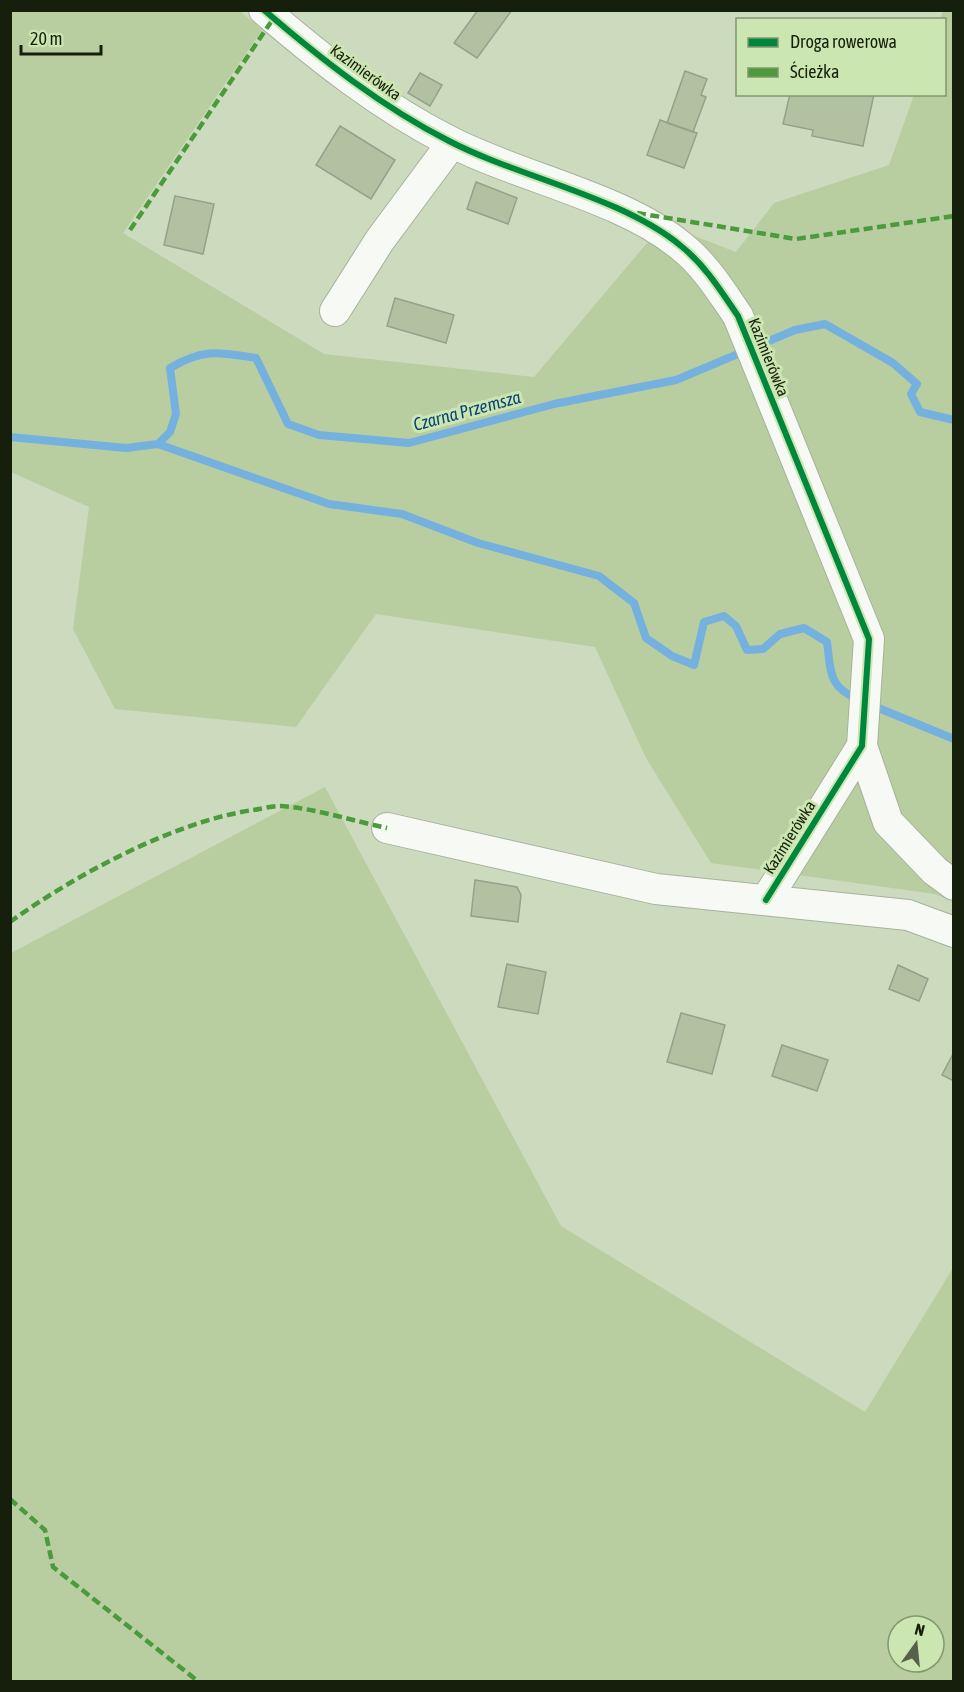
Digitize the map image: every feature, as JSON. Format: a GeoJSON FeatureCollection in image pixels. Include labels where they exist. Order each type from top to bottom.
{"type":"FeatureCollection","features":[{"type":"Feature","properties":{"kind":"street","name":"Kazimierówka"},"geometry":{"type":"LineString","coordinates":[[264,10],[299,40],[407,119],[452,143],[650,226],[681,245],[711,275],[738,316],[869,639],[863,733],[888,822],[935,871],[954,885]]}},
{"type":"Feature","properties":{"kind":"street"},"geometry":{"type":"LineString","coordinates":[[335,311],[380,240],[452,143]]}},
{"type":"Feature","properties":{"kind":"street","name":"Kazimierówka"},"geometry":{"type":"LineString","coordinates":[[766,900],[863,733]]}},
{"type":"Feature","properties":{"kind":"street","name":"Kazimierówka"},"geometry":{"type":"LineString","coordinates":[[387,828],[656,889],[908,915],[954,932]]}},
{"type":"Feature","properties":{"kind":"green space"},"geometry":{"type":"Polygon","coordinates":[[[11,11],[240,11],[262,30],[123,233],[324,354],[534,377],[647,243],[684,232],[736,252],[774,203],[889,165],[914,96],[946,96],[946,18],[940,18],[943,11],[953,11],[953,901],[935,894],[711,863],[646,758],[595,647],[376,614],[296,727],[115,709],[73,629],[89,507],[11,472],[11,11]]]}},
{"type":"Feature","properties":{"kind":"green space"},"geometry":{"type":"Polygon","coordinates":[[[325,787],[561,1226],[865,1412],[953,1268],[953,1681],[11,1681],[11,953],[325,787]]]}},
{"type":"Feature","properties":{"kind":"building"},"geometry":{"type":"Polygon","coordinates":[[[478,10],[512,10],[477,58],[454,43],[478,10]]]}},
{"type":"Feature","properties":{"kind":"building"},"geometry":{"type":"Polygon","coordinates":[[[685,71],[707,79],[701,95],[706,97],[693,132],[667,123],[685,71]]]}},
{"type":"Feature","properties":{"kind":"building"},"geometry":{"type":"Polygon","coordinates":[[[420,73],[442,85],[430,106],[408,93],[420,73]]]}},
{"type":"Feature","properties":{"kind":"building"},"geometry":{"type":"Polygon","coordinates":[[[790,96],[874,96],[863,146],[812,136],[813,130],[783,124],[790,96]]]}},
{"type":"Feature","properties":{"kind":"building"},"geometry":{"type":"Polygon","coordinates":[[[660,120],[697,133],[684,168],[647,155],[660,120]]]}},
{"type":"Feature","properties":{"kind":"building"},"geometry":{"type":"Polygon","coordinates":[[[340,126],[395,160],[371,199],[316,165],[340,126]]]}},
{"type":"Feature","properties":{"kind":"building"},"geometry":{"type":"Polygon","coordinates":[[[476,182],[517,198],[508,224],[467,209],[476,182]]]}},
{"type":"Feature","properties":{"kind":"building"},"geometry":{"type":"Polygon","coordinates":[[[175,196],[214,204],[203,254],[164,245],[175,196]]]}},
{"type":"Feature","properties":{"kind":"building"},"geometry":{"type":"Polygon","coordinates":[[[395,298],[454,315],[446,343],[387,326],[395,298]]]}},
{"type":"Feature","properties":{"kind":"building"},"geometry":{"type":"Polygon","coordinates":[[[475,880],[517,887],[521,895],[518,922],[471,916],[475,880]]]}},
{"type":"Feature","properties":{"kind":"building"},"geometry":{"type":"Polygon","coordinates":[[[507,964],[546,972],[538,1014],[498,1007],[507,964]]]}},
{"type":"Feature","properties":{"kind":"building"},"geometry":{"type":"Polygon","coordinates":[[[898,965],[928,979],[919,1001],[889,989],[898,965]]]}},
{"type":"Feature","properties":{"kind":"building"},"geometry":{"type":"Polygon","coordinates":[[[681,1013],[725,1025],[712,1074],[667,1062],[681,1013]]]}},
{"type":"Feature","properties":{"kind":"building"},"geometry":{"type":"Polygon","coordinates":[[[782,1045],[828,1060],[817,1091],[772,1076],[782,1045]]]}},
{"type":"Feature","properties":{"kind":"building"},"geometry":{"type":"Polygon","coordinates":[[[954,1052],[954,1081],[942,1075],[954,1052]]]}},
{"type":"Feature","properties":{"kind":"waterway","name":"Czarna Przemsza"},"geometry":{"type":"LineString","coordinates":[[10,437],[126,448],[158,444],[170,432],[176,414],[170,368],[202,354],[221,353],[256,358],[288,424],[319,435],[409,443],[554,404],[676,380],[795,330],[825,324],[893,363],[917,384],[911,394],[920,412],[954,420]]}},
{"type":"Feature","properties":{"kind":"waterway"},"geometry":{"type":"LineString","coordinates":[[158,444],[329,504],[402,514],[478,543],[599,576],[634,603],[646,638],[672,656],[694,665],[704,622],[724,616],[736,626],[747,650],[763,649],[780,634],[804,628],[827,642],[831,670],[836,684],[841,690],[859,700]]}},
{"type":"Feature","properties":{"kind":"waterway"},"geometry":{"type":"LineString","coordinates":[[871,705],[954,739]]}},
{"type":"Feature","properties":{"kind":"marked path"},"geometry":{"type":"LineString","coordinates":[[130,230],[273,19]]}},
{"type":"Feature","properties":{"kind":"marked path"},"geometry":{"type":"LineString","coordinates":[[637,213],[796,239],[954,216]]}},
{"type":"Feature","properties":{"kind":"marked path"},"geometry":{"type":"LineString","coordinates":[[10,922],[94,869],[158,838],[222,816],[280,806],[320,812],[387,828]]}},
{"type":"Feature","properties":{"kind":"marked path"},"geometry":{"type":"LineString","coordinates":[[10,1499],[45,1530],[53,1567],[199,1682]]}},
{"type":"Feature","properties":{"kind":"cycle path"},"geometry":{"type":"LineString","coordinates":[[264,10],[376,98],[424,128],[476,154],[600,201],[657,229],[698,261],[738,316],[869,639],[862,746],[766,900]]}}]}
